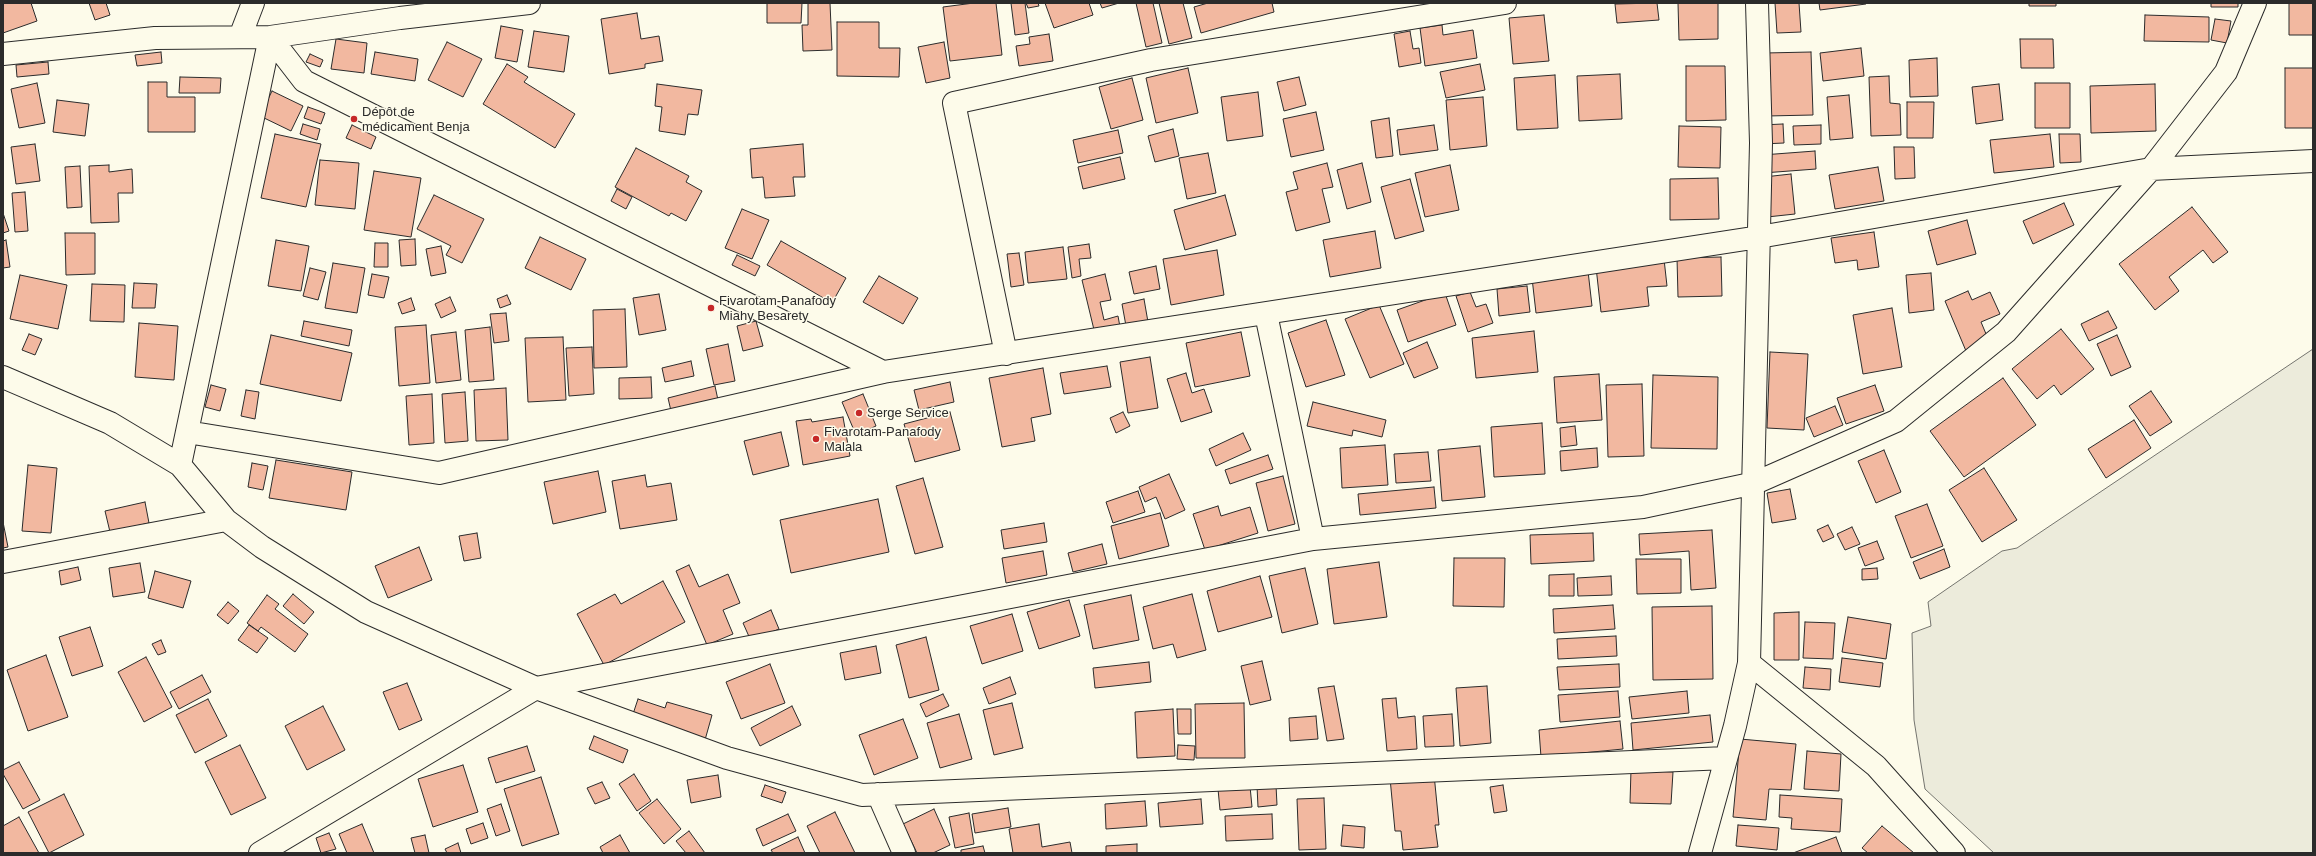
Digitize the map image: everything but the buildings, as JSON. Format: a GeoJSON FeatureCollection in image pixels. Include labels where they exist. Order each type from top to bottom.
{"type":"FeatureCollection","features":[{"type":"Feature","properties":{"kind":"street"},"geometry":{"type":"LineString","coordinates":[[240,37],[253,3]]}},
{"type":"Feature","properties":{"kind":"street"},"geometry":{"type":"LineString","coordinates":[[3,54],[155,38],[270,37],[400,18],[529,3]]}},
{"type":"Feature","properties":{"kind":"street"},"geometry":{"type":"LineString","coordinates":[[1006,354],[954,103],[1151,60],[1505,3]]}},
{"type":"Feature","properties":{"kind":"street"},"geometry":{"type":"LineString","coordinates":[[1700,853],[1726,758],[1749,663],[1761,143],[1757,3]]}},
{"type":"Feature","properties":{"kind":"street"},"geometry":{"type":"LineString","coordinates":[[260,853],[536,688],[1313,538],[1643,507],[1754,483],[1896,422],[2006,332],[2151,169],[2226,72],[2255,3]]}},
{"type":"Feature","properties":{"kind":"street"},"geometry":{"type":"LineString","coordinates":[[270,37],[304,82],[883,372]]}},
{"type":"Feature","properties":{"kind":"street"},"geometry":{"type":"LineString","coordinates":[[180,466],[270,37]]}},
{"type":"Feature","properties":{"kind":"street"},"geometry":{"type":"LineString","coordinates":[[187,432],[439,473],[883,372],[1759,237],[2151,169],[2313,161]]}},
{"type":"Feature","properties":{"kind":"street"},"geometry":{"type":"LineString","coordinates":[[1266,314],[1313,538]]}},
{"type":"Feature","properties":{"kind":"street"},"geometry":{"type":"LineString","coordinates":[[3,377],[110,423],[180,466],[226,520],[262,547],[366,612],[536,688],[727,758],[862,795],[1726,758]]}},
{"type":"Feature","properties":{"kind":"street"},"geometry":{"type":"LineString","coordinates":[[3,562],[226,520]]}},
{"type":"Feature","properties":{"kind":"street"},"geometry":{"type":"LineString","coordinates":[[1749,663],[1876,766],[1954,853]]}},
{"type":"Feature","properties":{"kind":"street"},"geometry":{"type":"LineString","coordinates":[[878,794],[904,853]]}},
{"type":"Feature","properties":{"kind":"shaded area"},"geometry":{"type":"Polygon","coordinates":[[[2313,349],[2313,853],[1994,853],[1925,789],[1914,720],[1912,633],[1931,626],[1928,602],[2002,551],[2017,548],[2313,349]]]}},
{"type":"Feature","properties":{"kind":"place","name":"Dépôt de médicament Benja"},"geometry":{"type":"Point","coordinates":[354,119]}},
{"type":"Feature","properties":{"kind":"place","name":"Fivarotam-Panafody Miahy Besarety"},"geometry":{"type":"Point","coordinates":[711,308]}},
{"type":"Feature","properties":{"kind":"place","name":"Serge Service"},"geometry":{"type":"Point","coordinates":[859,413]}},
{"type":"Feature","properties":{"kind":"place","name":"Fivarotam-Panafody Malala"},"geometry":{"type":"Point","coordinates":[816,439]}}]}
